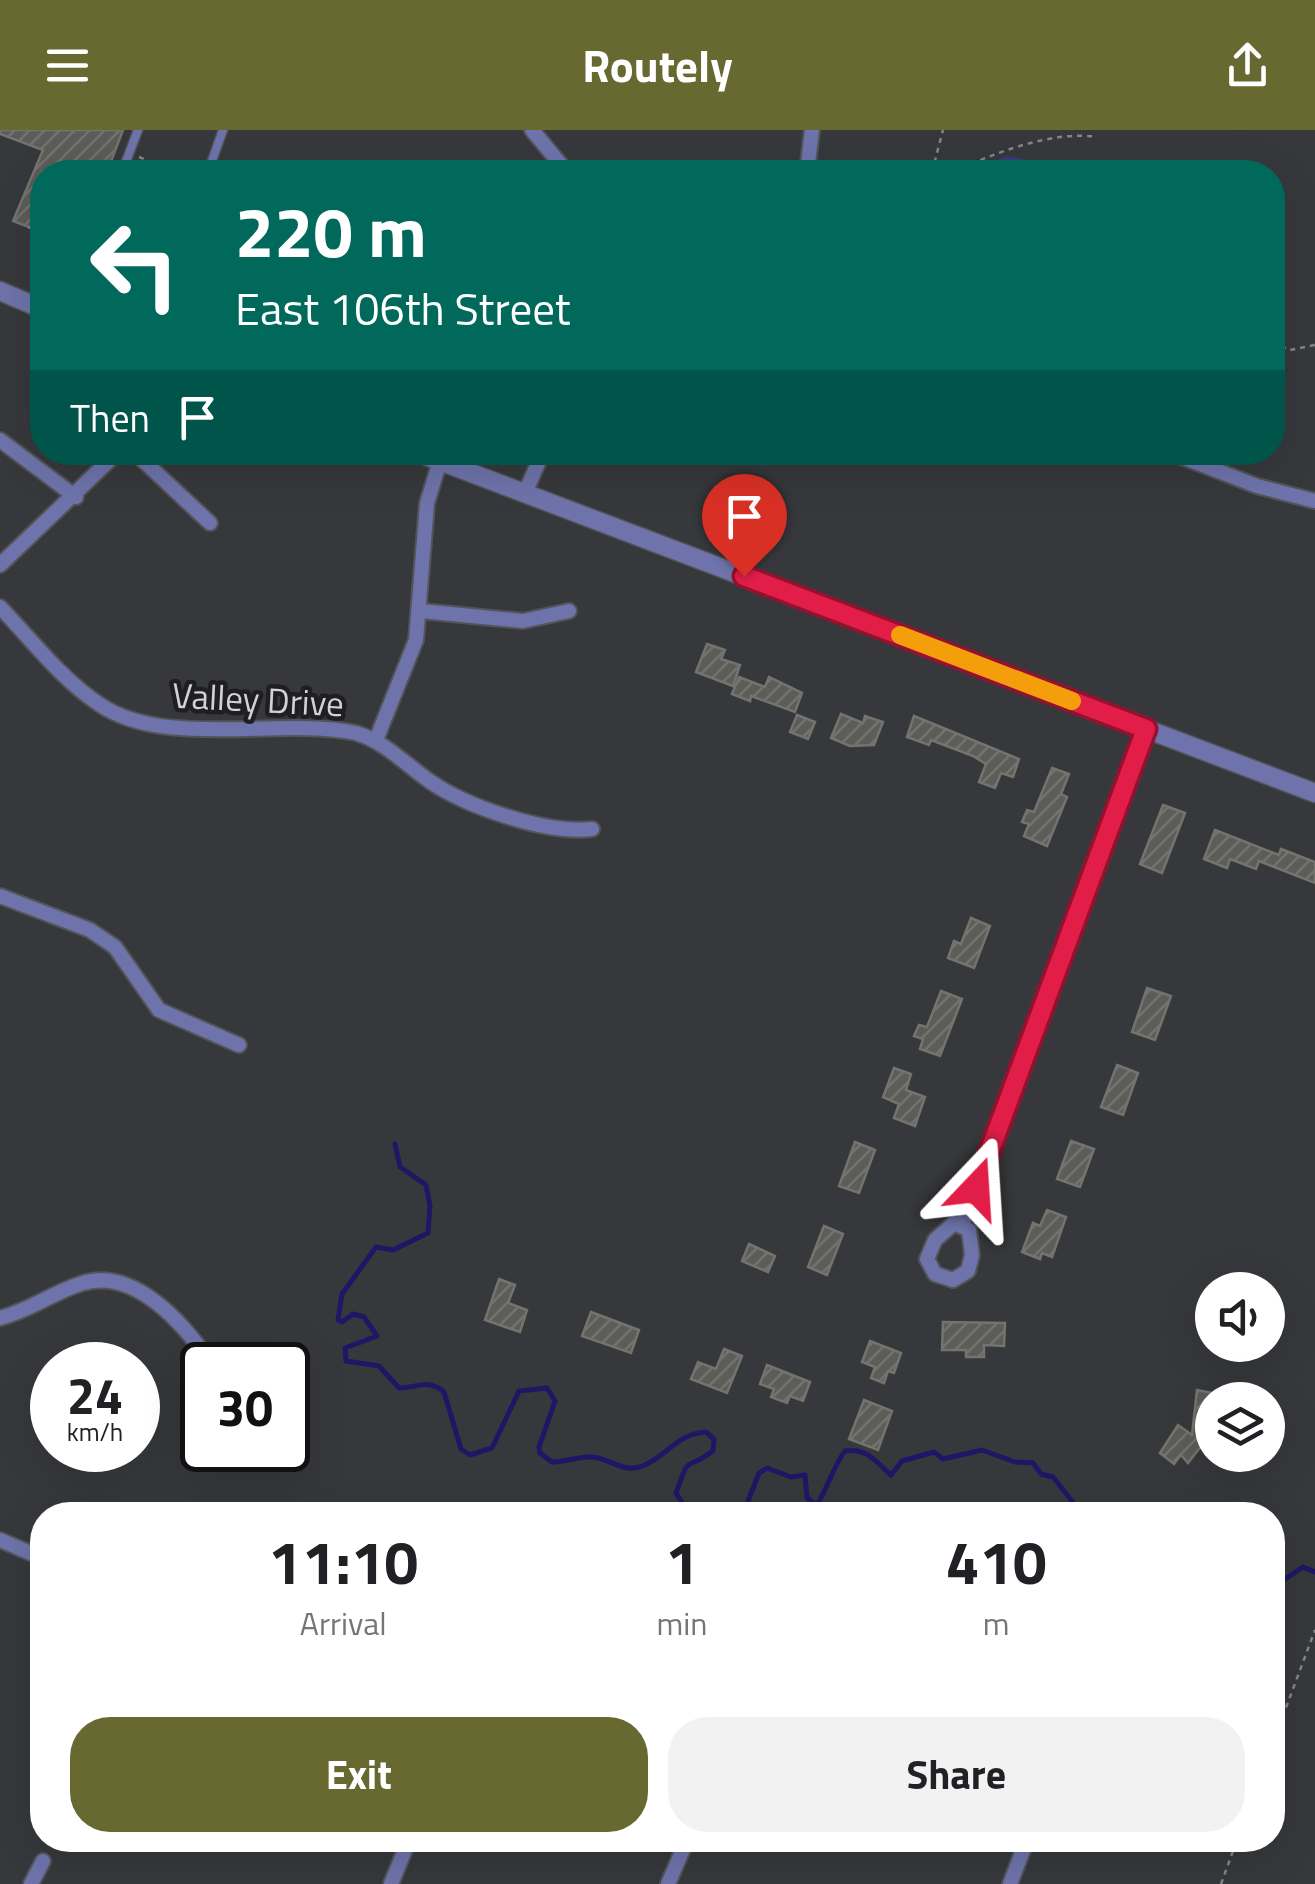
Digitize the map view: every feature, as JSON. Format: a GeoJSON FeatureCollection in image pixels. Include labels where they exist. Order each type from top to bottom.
{"type":"FeatureCollection","features":[{"type":"Feature","properties":{"kind":"street"},"geometry":{"type":"LineString","coordinates":[[532,130],[557,160]]}},
{"type":"Feature","properties":{"kind":"street"},"geometry":{"type":"LineString","coordinates":[[808,160],[812,130]]}},
{"type":"Feature","properties":{"kind":"street"},"geometry":{"type":"LineString","coordinates":[[0,292],[30,304]]}},
{"type":"Feature","properties":{"kind":"street"},"geometry":{"type":"LineString","coordinates":[[0,440],[30,462]]}},
{"type":"Feature","properties":{"kind":"street"},"geometry":{"type":"LineString","coordinates":[[33,465],[76,497]]}},
{"type":"Feature","properties":{"kind":"street"},"geometry":{"type":"LineString","coordinates":[[0,565],[106,465]]}},
{"type":"Feature","properties":{"kind":"street"},"geometry":{"type":"LineString","coordinates":[[148,465],[210,523]]}},
{"type":"Feature","properties":{"kind":"street"},"geometry":{"type":"LineString","coordinates":[[376,740],[412,653],[421,611],[427,503],[439,465]]}},
{"type":"Feature","properties":{"kind":"street"},"geometry":{"type":"LineString","coordinates":[[450,465],[1315,793]]}},
{"type":"Feature","properties":{"kind":"street"},"geometry":{"type":"LineString","coordinates":[[525,494],[537,465]]}},
{"type":"Feature","properties":{"kind":"street"},"geometry":{"type":"LineString","coordinates":[[1203,465],[1257,486],[1315,501]]}},
{"type":"Feature","properties":{"kind":"street","name":"Valley Drive"},"geometry":{"type":"LineString","coordinates":[[0,606],[76,685],[126,719],[173,725],[342,730],[376,740],[451,794],[556,830],[592,829]]}},
{"type":"Feature","properties":{"kind":"street"},"geometry":{"type":"LineString","coordinates":[[421,611],[523,621],[569,611]]}},
{"type":"Feature","properties":{"kind":"street"},"geometry":{"type":"LineString","coordinates":[[962,1224],[1146,729]]}},
{"type":"Feature","properties":{"kind":"street"},"geometry":{"type":"LineString","coordinates":[[0,896],[90,930],[115,947],[159,1010],[239,1045]]}},
{"type":"Feature","properties":{"kind":"street"},"geometry":{"type":"LineString","coordinates":[[0,1318],[84,1282],[116,1282],[136,1289],[166,1312],[192,1342]]}},
{"type":"Feature","properties":{"kind":"street"},"geometry":{"type":"LineString","coordinates":[[0,1540],[30,1553]]}},
{"type":"Feature","properties":{"kind":"street"},"geometry":{"type":"LineString","coordinates":[[391,1884],[404,1852]]}},
{"type":"Feature","properties":{"kind":"street"},"geometry":{"type":"LineString","coordinates":[[668,1884],[682,1852]]}},
{"type":"Feature","properties":{"kind":"street"},"geometry":{"type":"LineString","coordinates":[[1010,1884],[1022,1852]]}},
{"type":"Feature","properties":{"kind":"street"},"geometry":{"type":"LineString","coordinates":[[30,1884],[43,1861]]}},
{"type":"Feature","properties":{"kind":"lane"},"geometry":{"type":"LineString","coordinates":[[127,160],[138,130]]}},
{"type":"Feature","properties":{"kind":"lane"},"geometry":{"type":"LineString","coordinates":[[212,160],[223,130]]}},
{"type":"Feature","properties":{"kind":"path"},"geometry":{"type":"LineString","coordinates":[[935,160],[942,130]]}},
{"type":"Feature","properties":{"kind":"path"},"geometry":{"type":"LineString","coordinates":[[986,160],[1068,135],[1097,136]]}},
{"type":"Feature","properties":{"kind":"path"},"geometry":{"type":"LineString","coordinates":[[1285,348],[1315,346]]}},
{"type":"Feature","properties":{"kind":"path"},"geometry":{"type":"LineString","coordinates":[[1285,1710],[1315,1630]]}},
{"type":"Feature","properties":{"kind":"path"},"geometry":{"type":"LineString","coordinates":[[1221,1884],[1233,1852]]}},
{"type":"Feature","properties":{"kind":"building"},"geometry":{"type":"Polygon","coordinates":[[[0,130],[123,130],[112,160],[39,160],[43,150],[0,134],[0,130]]]}},
{"type":"Feature","properties":{"kind":"building"},"geometry":{"type":"Polygon","coordinates":[[[30,181],[30,227],[13,221],[30,181]]]}},
{"type":"Feature","properties":{"kind":"building"},"geometry":{"type":"Polygon","coordinates":[[[707,644],[725,650],[721,659],[740,665],[733,686],[696,672],[707,644]]]}},
{"type":"Feature","properties":{"kind":"building"},"geometry":{"type":"Polygon","coordinates":[[[739,677],[765,687],[769,677],[802,693],[795,712],[751,696],[750,701],[732,694],[739,677]]]}},
{"type":"Feature","properties":{"kind":"building"},"geometry":{"type":"Polygon","coordinates":[[[841,714],[863,723],[865,716],[883,722],[874,745],[850,746],[831,738],[841,714]]]}},
{"type":"Feature","properties":{"kind":"building"},"geometry":{"type":"Polygon","coordinates":[[[797,715],[815,722],[808,739],[790,732],[797,715]]]}},
{"type":"Feature","properties":{"kind":"building"},"geometry":{"type":"Polygon","coordinates":[[[914,716],[1019,759],[1013,777],[1001,773],[995,788],[979,782],[986,764],[931,740],[929,745],[907,737],[914,716]]]}},
{"type":"Feature","properties":{"kind":"building"},"geometry":{"type":"Polygon","coordinates":[[[1052,768],[1069,774],[1061,794],[1067,797],[1047,846],[1024,836],[1029,824],[1022,822],[1027,810],[1034,812],[1052,768]]]}},
{"type":"Feature","properties":{"kind":"building"},"geometry":{"type":"Polygon","coordinates":[[[1163,805],[1185,813],[1162,873],[1140,864],[1163,805]]]}},
{"type":"Feature","properties":{"kind":"building"},"geometry":{"type":"Polygon","coordinates":[[[1215,830],[1279,855],[1281,849],[1315,862],[1315,883],[1259,861],[1256,869],[1230,859],[1227,868],[1204,859],[1215,830]]]}},
{"type":"Feature","properties":{"kind":"building"},"geometry":{"type":"Polygon","coordinates":[[[971,918],[990,926],[974,968],[948,958],[954,941],[961,944],[971,918]]]}},
{"type":"Feature","properties":{"kind":"building"},"geometry":{"type":"Polygon","coordinates":[[[1147,988],[1171,996],[1155,1040],[1132,1032],[1147,988]]]}},
{"type":"Feature","properties":{"kind":"building"},"geometry":{"type":"Polygon","coordinates":[[[941,991],[962,999],[940,1056],[920,1049],[923,1039],[914,1036],[919,1025],[927,1027],[941,991]]]}},
{"type":"Feature","properties":{"kind":"building"},"geometry":{"type":"Polygon","coordinates":[[[1117,1065],[1138,1073],[1123,1115],[1101,1107],[1117,1065]]]}},
{"type":"Feature","properties":{"kind":"building"},"geometry":{"type":"Polygon","coordinates":[[[894,1068],[911,1074],[906,1090],[925,1097],[915,1126],[894,1118],[899,1104],[883,1097],[894,1068]]]}},
{"type":"Feature","properties":{"kind":"building"},"geometry":{"type":"Polygon","coordinates":[[[1071,1141],[1094,1149],[1080,1187],[1057,1179],[1071,1141]]]}},
{"type":"Feature","properties":{"kind":"building"},"geometry":{"type":"Polygon","coordinates":[[[855,1142],[875,1150],[859,1193],[839,1186],[855,1142]]]}},
{"type":"Feature","properties":{"kind":"building"},"geometry":{"type":"Polygon","coordinates":[[[1047,1210],[1066,1217],[1052,1257],[1042,1253],[1040,1259],[1022,1252],[1033,1223],[1040,1226],[1047,1210]]]}},
{"type":"Feature","properties":{"kind":"building"},"geometry":{"type":"Polygon","coordinates":[[[824,1226],[843,1234],[827,1275],[808,1267],[824,1226]]]}},
{"type":"Feature","properties":{"kind":"building"},"geometry":{"type":"Polygon","coordinates":[[[749,1244],[775,1256],[768,1272],[742,1261],[749,1244]]]}},
{"type":"Feature","properties":{"kind":"building"},"geometry":{"type":"Polygon","coordinates":[[[499,1279],[515,1285],[508,1303],[527,1310],[520,1332],[485,1320],[499,1279]]]}},
{"type":"Feature","properties":{"kind":"building"},"geometry":{"type":"Polygon","coordinates":[[[591,1312],[639,1330],[631,1353],[582,1336],[591,1312]]]}},
{"type":"Feature","properties":{"kind":"building"},"geometry":{"type":"Polygon","coordinates":[[[943,1322],[1005,1323],[1004,1346],[984,1345],[984,1357],[966,1357],[966,1350],[942,1350],[943,1322]]]}},
{"type":"Feature","properties":{"kind":"building"},"geometry":{"type":"Polygon","coordinates":[[[870,1341],[901,1353],[894,1373],[888,1371],[884,1383],[871,1378],[875,1367],[862,1362],[870,1341]]]}},
{"type":"Feature","properties":{"kind":"building"},"geometry":{"type":"Polygon","coordinates":[[[724,1349],[742,1356],[727,1393],[691,1379],[698,1362],[716,1369],[724,1349]]]}},
{"type":"Feature","properties":{"kind":"building"},"geometry":{"type":"Polygon","coordinates":[[[767,1365],[810,1382],[803,1401],[790,1396],[787,1403],[771,1397],[774,1389],[760,1384],[767,1365]]]}},
{"type":"Feature","properties":{"kind":"building"},"geometry":{"type":"Polygon","coordinates":[[[864,1400],[892,1411],[878,1450],[849,1439],[864,1400]]]}},
{"type":"Feature","properties":{"kind":"building"},"geometry":{"type":"Polygon","coordinates":[[[1195,1408],[1195,1454],[1188,1463],[1181,1455],[1174,1464],[1160,1453],[1178,1425],[1192,1435],[1195,1408]]]}},
{"type":"Feature","properties":{"kind":"waterway"},"geometry":{"type":"LineString","coordinates":[[395,1144],[400,1167],[426,1185],[430,1206],[428,1233],[393,1250],[376,1247],[342,1294],[338,1320],[342,1322],[353,1314],[364,1317],[377,1336],[345,1348],[346,1361],[379,1366],[399,1388],[427,1385],[444,1392],[461,1449],[470,1455],[492,1448],[519,1391],[547,1388],[555,1401],[539,1447],[540,1453],[552,1462],[592,1457],[637,1468],[680,1440],[706,1432],[714,1439],[713,1451],[686,1467],[676,1493],[682,1502]]}},
{"type":"Feature","properties":{"kind":"waterway"},"geometry":{"type":"LineString","coordinates":[[818,1502],[845,1451],[853,1450],[866,1454],[891,1475],[902,1461],[934,1452],[943,1459],[982,1450],[1015,1462],[1033,1463],[1041,1474],[1053,1477],[1073,1502]]}},
{"type":"Feature","properties":{"kind":"waterway"},"geometry":{"type":"LineString","coordinates":[[748,1502],[759,1473],[767,1468],[791,1477],[805,1475],[807,1498],[813,1502]]}},
{"type":"Feature","properties":{"kind":"waterway"},"geometry":{"type":"LineString","coordinates":[[1285,1579],[1303,1567],[1315,1572]]}},
{"type":"Feature","properties":{"kind":"slow traffic"},"geometry":{"type":"LineString","coordinates":[[900,635],[1072,701]]}},
{"type":"Feature","properties":{"kind":"route"},"geometry":{"type":"LineString","coordinates":[[744,576],[1146,729],[976,1188]]}}]}
